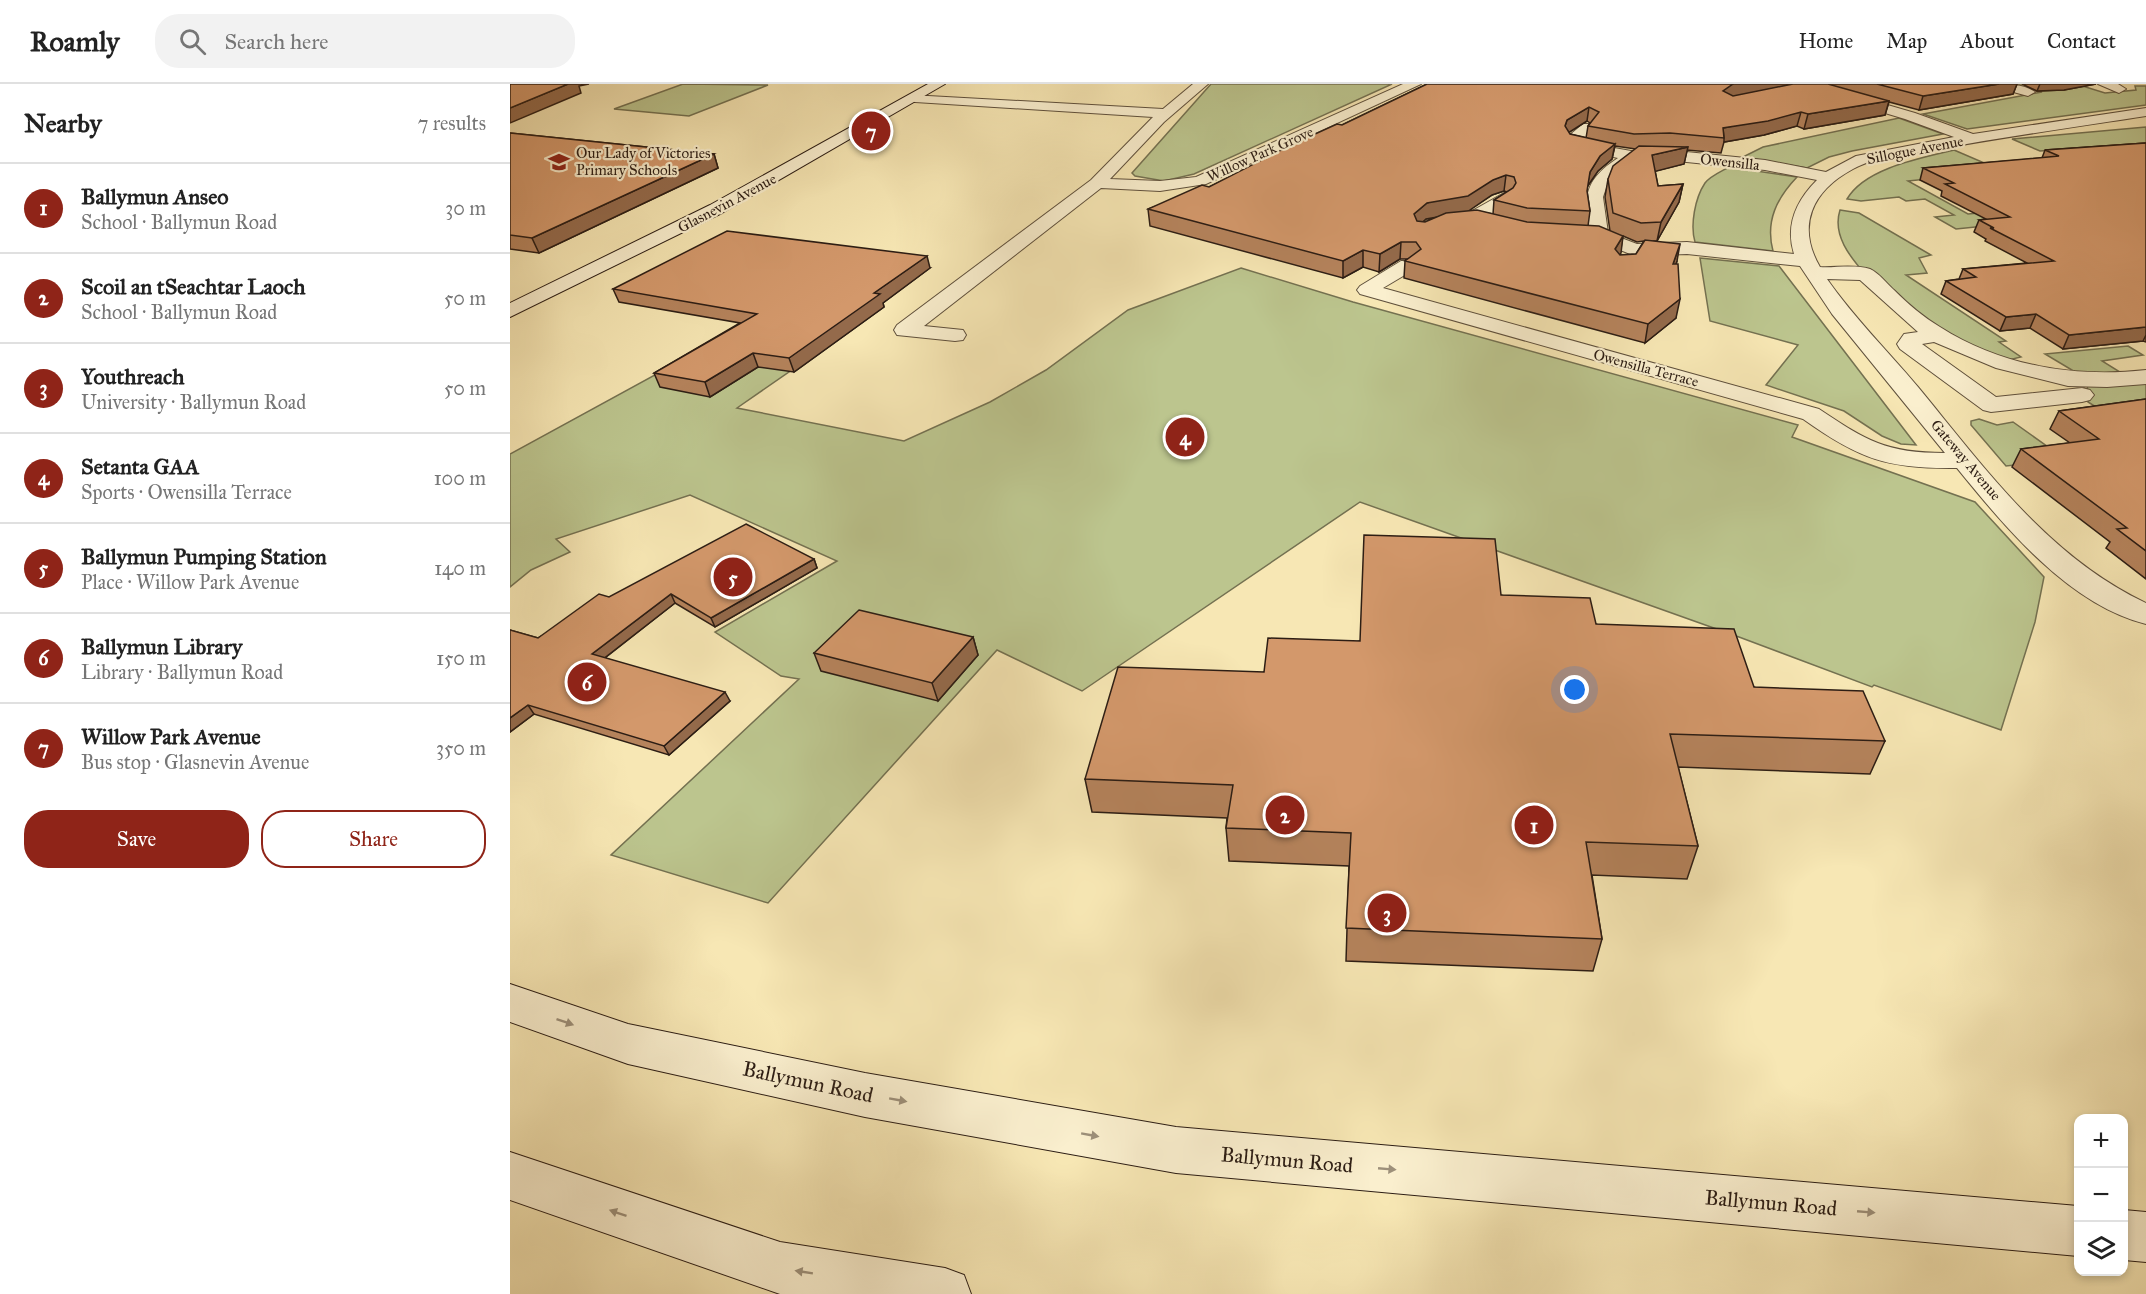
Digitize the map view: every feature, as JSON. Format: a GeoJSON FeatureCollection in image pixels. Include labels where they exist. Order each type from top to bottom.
{"type":"FeatureCollection","features":[{"type":"Feature","properties":{"kind":"street","name":"Glasnevin Avenue"},"geometry":{"type":"LineString","coordinates":[[510,311],[717,209],[938,84]]}},
{"type":"Feature","properties":{"kind":"street"},"geometry":{"type":"LineString","coordinates":[[955,335],[904,330],[1097,183],[1165,113],[1201,84]]}},
{"type":"Feature","properties":{"kind":"street","name":"Willow Park Grove"},"geometry":{"type":"LineString","coordinates":[[1097,183],[1160,186],[1200,181],[1414,84]]}},
{"type":"Feature","properties":{"kind":"street"},"geometry":{"type":"LineString","coordinates":[[2001,84],[2028,92]]}},
{"type":"Feature","properties":{"kind":"street"},"geometry":{"type":"LineString","coordinates":[[2105,84],[2119,89]]}},
{"type":"Feature","properties":{"kind":"street"},"geometry":{"type":"LineString","coordinates":[[1832,93],[1910,116],[1972,139]]}},
{"type":"Feature","properties":{"kind":"street"},"geometry":{"type":"LineString","coordinates":[[915,98],[1165,113]]}},
{"type":"Feature","properties":{"kind":"street","name":"Sillogue Avenue"},"geometry":{"type":"LineString","coordinates":[[1810,267],[1800,244],[1801,213],[1809,199],[1828,177],[1848,164],[1862,159],[1972,139],[2146,112]]}},
{"type":"Feature","properties":{"kind":"street","name":"Owensilla"},"geometry":{"type":"LineString","coordinates":[[1588,127],[1572,139],[1575,145],[1631,156],[1667,155],[1765,165],[1828,177]]}},
{"type":"Feature","properties":{"kind":"street"},"geometry":{"type":"LineString","coordinates":[[1600,236],[1594,201],[1596,187],[1604,173],[1631,156]]}},
{"type":"Feature","properties":{"kind":"street"},"geometry":{"type":"LineString","coordinates":[[1476,219],[1478,215],[1504,198]]}},
{"type":"Feature","properties":{"kind":"street"},"geometry":{"type":"LineString","coordinates":[[1456,219],[1476,219],[1498,225]]}},
{"type":"Feature","properties":{"kind":"street"},"geometry":{"type":"LineString","coordinates":[[1567,235],[1600,236],[1630,258],[1687,248],[1865,274],[1902,309],[1938,335],[2000,362],[2075,387]]}},
{"type":"Feature","properties":{"kind":"street","name":"Owensilla Terrace"},"geometry":{"type":"LineString","coordinates":[[1408,265],[1367,290],[1810,414],[1857,445],[1890,457],[1915,460],[1966,460]]}},
{"type":"Feature","properties":{"kind":"street","name":"Gateway Avenue"},"geometry":{"type":"LineString","coordinates":[[1810,267],[1850,321],[2022,524],[2072,572],[2110,599],[2146,615]]}},
{"type":"Feature","properties":{"kind":"street"},"geometry":{"type":"LineString","coordinates":[[1938,335],[1912,339],[1908,344],[1991,405],[2075,387],[2146,377]]}},
{"type":"Feature","properties":{"kind":"street","name":"Ballymun Road"},"geometry":{"type":"LineString","coordinates":[[510,1003],[628,1044],[865,1095],[1176,1150],[2074,1231]]}},
{"type":"Feature","properties":{"kind":"street"},"geometry":{"type":"LineString","coordinates":[[510,1176],[780,1268],[945,1294]]}},
{"type":"Feature","properties":{"kind":"street"},"geometry":{"type":"LineString","coordinates":[[2128,1234],[2146,1236]]}},
{"type":"Feature","properties":{"kind":"green space"},"geometry":{"type":"Polygon","coordinates":[[[683,84],[768,85],[689,116],[614,109],[683,84]]]}},
{"type":"Feature","properties":{"kind":"green space"},"geometry":{"type":"Polygon","coordinates":[[[1211,84],[1392,84],[1194,174],[1164,181],[1135,176],[1132,173],[1211,84]]]}},
{"type":"Feature","properties":{"kind":"green space"},"geometry":{"type":"Polygon","coordinates":[[[2014,84],[2076,84],[2105,93],[2136,90],[2135,86],[2146,86],[2146,105],[1967,129],[1923,114],[2042,92],[2014,84]]]}},
{"type":"Feature","properties":{"kind":"green space"},"geometry":{"type":"Polygon","coordinates":[[[1899,118],[1943,134],[1852,151],[1829,157],[1807,168],[1743,157],[1763,147],[1899,118]]]}},
{"type":"Feature","properties":{"kind":"green space"},"geometry":{"type":"Polygon","coordinates":[[[2146,127],[2146,143],[2040,151],[2012,139],[2146,127]]]}},
{"type":"Feature","properties":{"kind":"green space"},"geometry":{"type":"Polygon","coordinates":[[[1954,150],[2003,171],[1908,181],[1968,214],[2045,207],[2043,220],[1956,229],[1935,217],[1954,215],[1925,199],[1906,201],[1899,197],[1861,201],[1847,199],[1855,188],[1880,172],[1910,161],[1954,150]]]}},
{"type":"Feature","properties":{"kind":"green space"},"geometry":{"type":"Polygon","coordinates":[[[1729,167],[1797,177],[1784,193],[1774,211],[1771,230],[1773,251],[1695,242],[1693,220],[1701,189],[1710,178],[1729,167]]]}},
{"type":"Feature","properties":{"kind":"green space"},"geometry":{"type":"Polygon","coordinates":[[[1840,210],[1859,213],[1931,255],[1919,258],[1927,273],[1906,275],[2006,341],[1999,342],[2021,357],[2000,362],[1944,338],[1866,275],[1854,261],[1840,237],[1838,219],[1840,210]]]}},
{"type":"Feature","properties":{"kind":"green space"},"geometry":{"type":"Polygon","coordinates":[[[1700,258],[1779,266],[1916,445],[1901,444],[1882,436],[1844,411],[1766,385],[1798,345],[1710,321],[1700,258]]]}},
{"type":"Feature","properties":{"kind":"green space"},"geometry":{"type":"Polygon","coordinates":[[[1241,268],[1353,302],[1798,425],[1792,437],[1975,502],[2044,577],[2035,622],[2001,730],[1874,685],[1872,687],[1739,637],[1360,502],[1082,691],[997,650],[768,903],[611,855],[799,679],[781,676],[715,632],[837,561],[690,495],[556,539],[570,552],[531,570],[510,587],[510,454],[706,347],[796,367],[737,408],[904,441],[990,402],[1046,370],[1128,310],[1241,268]]]}},
{"type":"Feature","properties":{"kind":"green space"},"geometry":{"type":"Polygon","coordinates":[[[2128,346],[2143,355],[2102,361],[2131,379],[2146,377],[2146,414],[2115,419],[2088,402],[2087,379],[2045,354],[2128,346]]]}},
{"type":"Feature","properties":{"kind":"green space"},"geometry":{"type":"Polygon","coordinates":[[[1979,419],[1997,425],[2013,422],[2065,459],[2006,466],[1971,425],[1971,421],[1979,419]]]}},
{"type":"Feature","properties":{"kind":"building"},"geometry":{"type":"Polygon","coordinates":[[[510,84],[568,84],[510,108],[510,84]]]}},
{"type":"Feature","properties":{"kind":"building"},"geometry":{"type":"Polygon","coordinates":[[[1427,84],[1733,84],[1723,91],[1733,96],[1793,84],[1828,84],[1889,101],[1808,114],[1801,112],[1768,121],[1723,128],[1724,138],[1670,133],[1634,134],[1588,126],[1599,112],[1589,107],[1567,120],[1565,126],[1570,134],[1615,144],[1600,156],[1590,172],[1587,191],[1590,211],[1527,208],[1494,200],[1513,188],[1516,183],[1514,177],[1506,175],[1493,180],[1468,196],[1427,203],[1414,214],[1417,221],[1425,222],[1446,213],[1477,210],[1527,222],[1599,226],[1623,236],[1615,249],[1620,255],[1636,254],[1645,240],[1680,244],[1673,264],[1678,264],[1680,299],[1648,324],[1405,261],[1421,249],[1416,242],[1401,242],[1380,254],[1363,250],[1343,261],[1148,209],[1202,185],[1209,187],[1293,144],[1337,124],[1342,125],[1427,84]]]}},
{"type":"Feature","properties":{"kind":"building"},"geometry":{"type":"Polygon","coordinates":[[[1877,84],[1999,84],[1923,96],[1877,84]]]}},
{"type":"Feature","properties":{"kind":"building"},"geometry":{"type":"Polygon","coordinates":[[[510,133],[714,154],[532,238],[510,235],[510,133]]]}},
{"type":"Feature","properties":{"kind":"building"},"geometry":{"type":"Polygon","coordinates":[[[2146,143],[2146,327],[2069,335],[2036,314],[2006,317],[1946,281],[1976,277],[1963,269],[2054,261],[1979,220],[2010,217],[1945,184],[1954,183],[1923,168],[2059,156],[2045,150],[2146,143]]]}},
{"type":"Feature","properties":{"kind":"building"},"geometry":{"type":"Polygon","coordinates":[[[1639,146],[1688,147],[1652,155],[1658,186],[1683,184],[1661,222],[1641,223],[1613,213],[1608,179],[1613,166],[1639,146]]]}},
{"type":"Feature","properties":{"kind":"building"},"geometry":{"type":"Polygon","coordinates":[[[727,231],[927,256],[874,293],[880,294],[789,358],[753,353],[705,382],[654,373],[757,314],[613,289],[727,231]]]}},
{"type":"Feature","properties":{"kind":"building"},"geometry":{"type":"Polygon","coordinates":[[[2146,399],[2146,551],[2117,529],[2127,528],[2021,449],[2099,439],[2059,411],[2146,399]]]}},
{"type":"Feature","properties":{"kind":"building"},"geometry":{"type":"Polygon","coordinates":[[[746,524],[814,559],[711,618],[671,594],[592,654],[725,692],[664,746],[528,705],[510,718],[510,630],[538,638],[599,594],[609,597],[746,524]]]}},
{"type":"Feature","properties":{"kind":"building"},"geometry":{"type":"Polygon","coordinates":[[[1364,535],[1495,539],[1501,595],[1590,598],[1596,624],[1734,629],[1754,687],[1863,691],[1885,741],[1670,734],[1698,846],[1586,842],[1602,939],[1346,928],[1351,833],[1226,828],[1233,785],[1085,779],[1118,667],[1264,672],[1268,638],[1360,641],[1364,535]]]}},
{"type":"Feature","properties":{"kind":"building"},"geometry":{"type":"Polygon","coordinates":[[[859,610],[973,637],[932,683],[814,653],[859,610]]]}},
{"type":"Feature","properties":{"kind":"place","name":"Willow Park Avenue"},"geometry":{"type":"Point","coordinates":[871,131]}},
{"type":"Feature","properties":{"kind":"place","name":"Our Lady of Victories Primary Schools"},"geometry":{"type":"Point","coordinates":[559,162]}},
{"type":"Feature","properties":{"kind":"place","name":"Setanta GAA"},"geometry":{"type":"Point","coordinates":[1185,437]}},
{"type":"Feature","properties":{"kind":"place","name":"Ballymun Pumping Station"},"geometry":{"type":"Point","coordinates":[733,577]}},
{"type":"Feature","properties":{"kind":"place","name":"Ballymun Library"},"geometry":{"type":"Point","coordinates":[587,682]}},
{"type":"Feature","properties":{"kind":"place","name":"Scoil an tSeachtar Laoch"},"geometry":{"type":"Point","coordinates":[1285,815]}},
{"type":"Feature","properties":{"kind":"place","name":"Ballymun Anseo"},"geometry":{"type":"Point","coordinates":[1534,825]}},
{"type":"Feature","properties":{"kind":"place","name":"Youthreach"},"geometry":{"type":"Point","coordinates":[1387,913]}}]}
